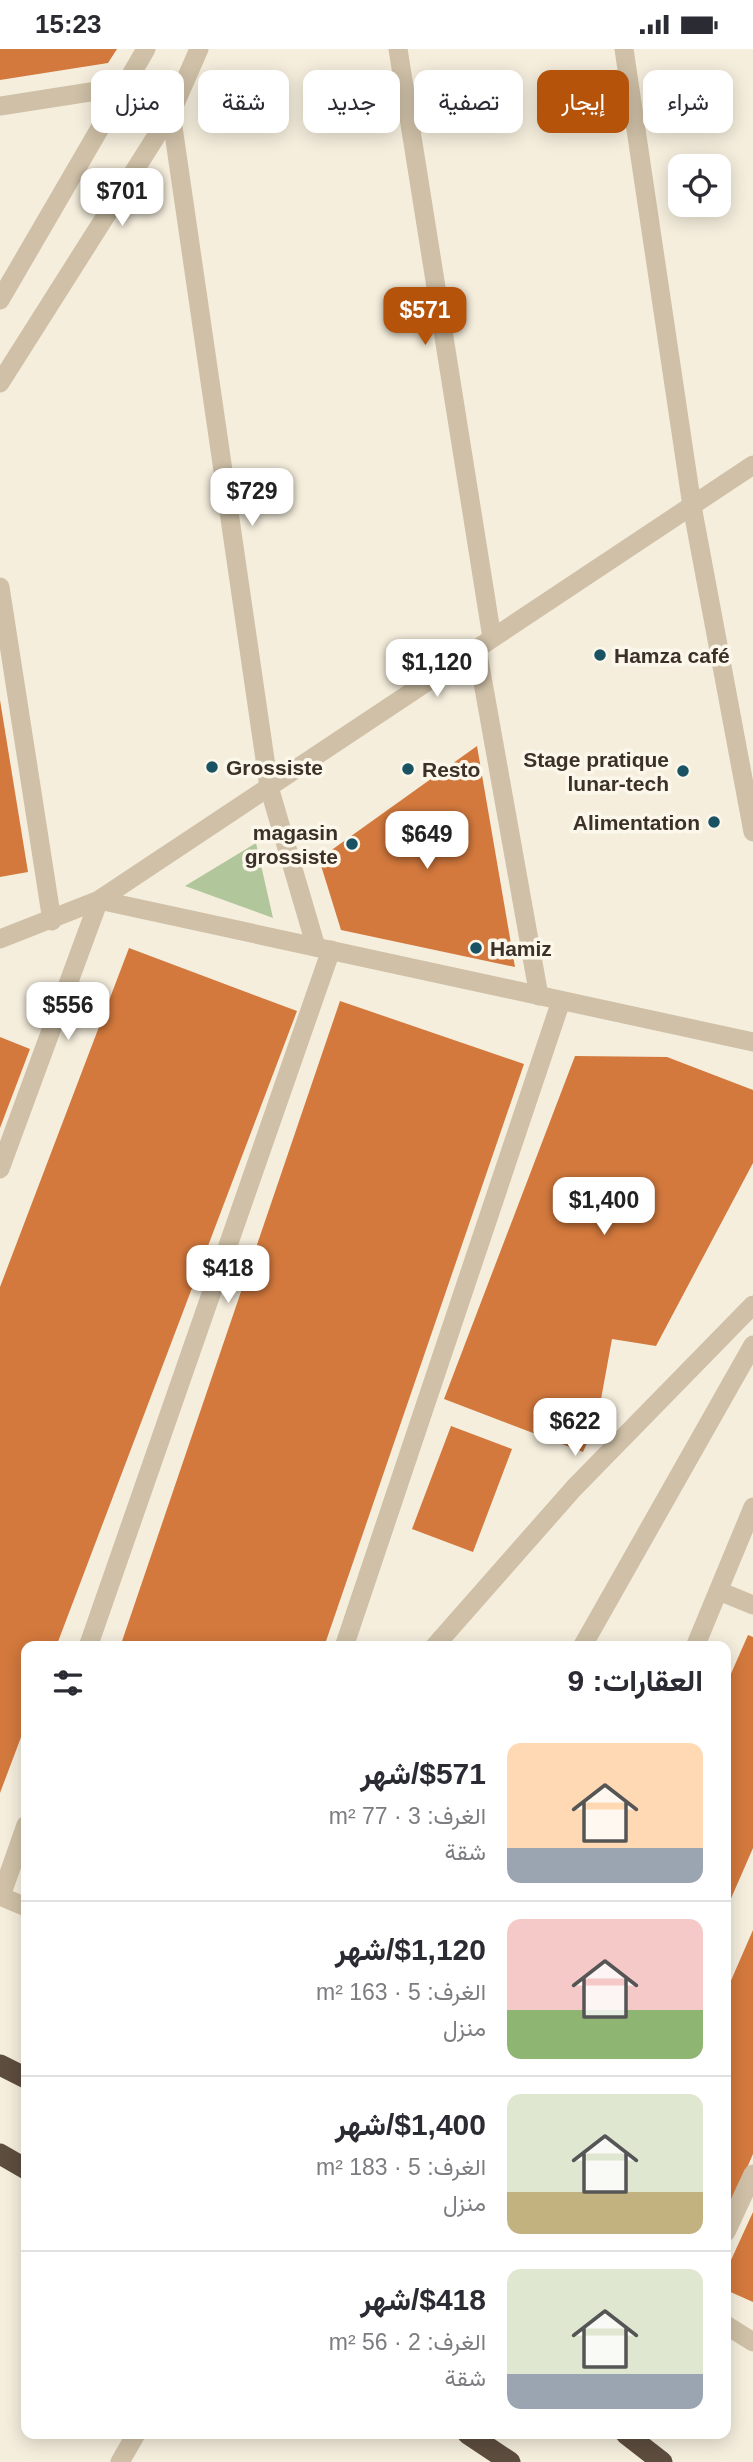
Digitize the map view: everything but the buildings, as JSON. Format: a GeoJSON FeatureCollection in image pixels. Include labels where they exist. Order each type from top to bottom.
{"type":"FeatureCollection","features":[{"type":"Feature","properties":{"kind":"highway"},"geometry":{"type":"LineString","coordinates":[[0,2065],[21,2076]]}},
{"type":"Feature","properties":{"kind":"highway"},"geometry":{"type":"LineString","coordinates":[[0,2154],[21,2166]]}},
{"type":"Feature","properties":{"kind":"highway"},"geometry":{"type":"LineString","coordinates":[[476,2439],[510,2462]]}},
{"type":"Feature","properties":{"kind":"highway"},"geometry":{"type":"LineString","coordinates":[[632,2439],[662,2462]]}},
{"type":"Feature","properties":{"kind":"street"},"geometry":{"type":"LineString","coordinates":[[132,70],[146,49]]}},
{"type":"Feature","properties":{"kind":"street"},"geometry":{"type":"LineString","coordinates":[[184,83],[199,49]]}},
{"type":"Feature","properties":{"kind":"street"},"geometry":{"type":"LineString","coordinates":[[398,49],[484,643],[539,996]]}},
{"type":"Feature","properties":{"kind":"street"},"geometry":{"type":"LineString","coordinates":[[624,49],[692,506],[753,832]]}},
{"type":"Feature","properties":{"kind":"street"},"geometry":{"type":"LineString","coordinates":[[0,106],[91,91]]}},
{"type":"Feature","properties":{"kind":"street"},"geometry":{"type":"LineString","coordinates":[[0,300],[95,133]]}},
{"type":"Feature","properties":{"kind":"street"},"geometry":{"type":"LineString","coordinates":[[0,383],[158,133]]}},
{"type":"Feature","properties":{"kind":"street"},"geometry":{"type":"LineString","coordinates":[[90,1641],[323,949],[269,787],[174,133]]}},
{"type":"Feature","properties":{"kind":"street"},"geometry":{"type":"LineString","coordinates":[[0,939],[52,921],[99,900],[753,465]]}},
{"type":"Feature","properties":{"kind":"street"},"geometry":{"type":"LineString","coordinates":[[0,587],[52,921]]}},
{"type":"Feature","properties":{"kind":"street"},"geometry":{"type":"LineString","coordinates":[[99,900],[753,1042]]}},
{"type":"Feature","properties":{"kind":"street"},"geometry":{"type":"LineString","coordinates":[[0,1169],[99,900]]}},
{"type":"Feature","properties":{"kind":"street"},"geometry":{"type":"LineString","coordinates":[[346,1641],[561,1001]]}},
{"type":"Feature","properties":{"kind":"street"},"geometry":{"type":"LineString","coordinates":[[439,1641],[575,1488],[753,1305]]}},
{"type":"Feature","properties":{"kind":"street"},"geometry":{"type":"LineString","coordinates":[[585,1641],[753,1345]]}},
{"type":"Feature","properties":{"kind":"street"},"geometry":{"type":"LineString","coordinates":[[698,1641],[753,1507]]}},
{"type":"Feature","properties":{"kind":"street"},"geometry":{"type":"LineString","coordinates":[[719,1591],[753,1605]]}},
{"type":"Feature","properties":{"kind":"street"},"geometry":{"type":"LineString","coordinates":[[21,1839],[1,1896],[21,1905]]}},
{"type":"Feature","properties":{"kind":"street"},"geometry":{"type":"LineString","coordinates":[[731,2221],[753,2174]]}},
{"type":"Feature","properties":{"kind":"street"},"geometry":{"type":"LineString","coordinates":[[731,2328],[753,2342]]}},
{"type":"Feature","properties":{"kind":"street"},"geometry":{"type":"LineString","coordinates":[[120,2462],[133,2439]]}},
{"type":"Feature","properties":{"kind":"green space"},"geometry":{"type":"Polygon","coordinates":[[[256,843],[273,918],[185,886],[256,843]]]}},
{"type":"Feature","properties":{"kind":"place","name":"Hamza café"},"geometry":{"type":"Point","coordinates":[600,655]}},
{"type":"Feature","properties":{"kind":"place","name":"Grossiste"},"geometry":{"type":"Point","coordinates":[212,767]}},
{"type":"Feature","properties":{"kind":"place","name":"Resto"},"geometry":{"type":"Point","coordinates":[408,769]}},
{"type":"Feature","properties":{"kind":"place","name":"Stage pratique lunar-tech"},"geometry":{"type":"Point","coordinates":[683,771]}},
{"type":"Feature","properties":{"kind":"place","name":"Alimentation"},"geometry":{"type":"Point","coordinates":[714,822]}},
{"type":"Feature","properties":{"kind":"place","name":"magasin grossiste"},"geometry":{"type":"Point","coordinates":[352,844]}},
{"type":"Feature","properties":{"kind":"place","name":"Hamiz"},"geometry":{"type":"Point","coordinates":[476,948]}}]}
